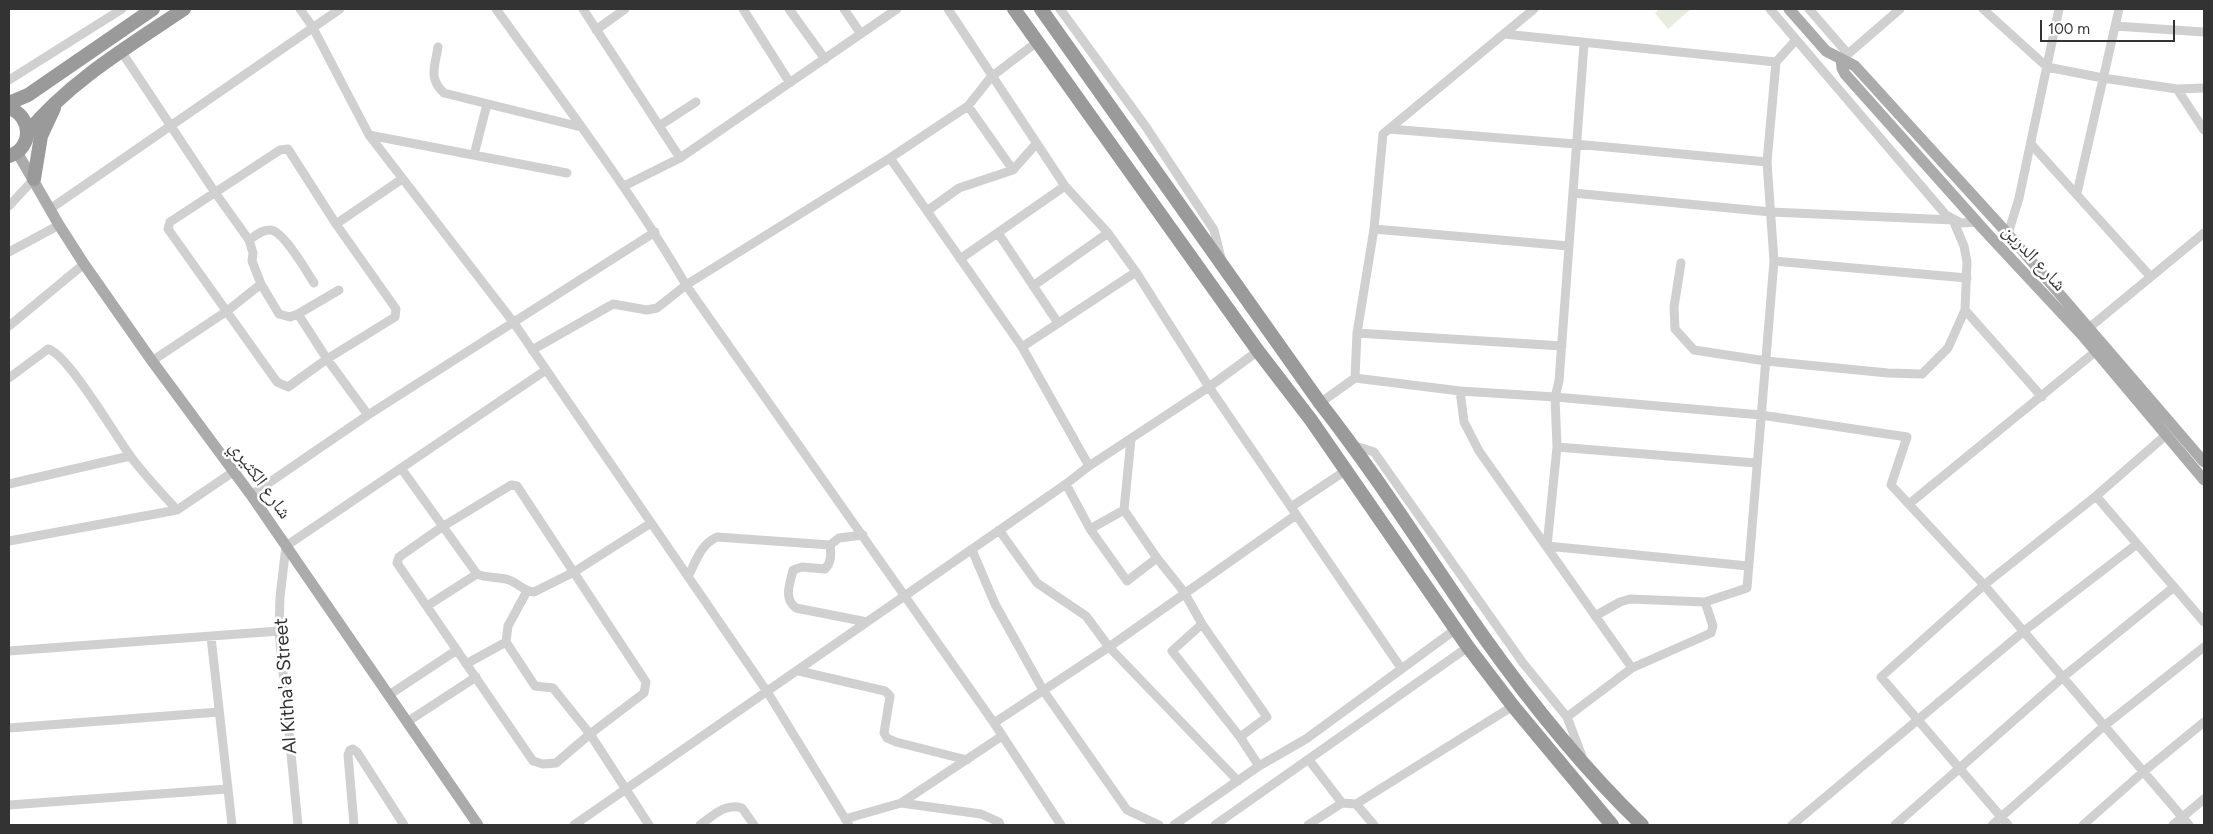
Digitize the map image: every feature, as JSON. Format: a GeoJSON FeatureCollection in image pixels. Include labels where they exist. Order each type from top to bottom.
{"type":"FeatureCollection","features":[{"type":"Feature","properties":{"kind":"highway"},"geometry":{"type":"LineString","coordinates":[[9,103],[28,95],[153,9]]}},
{"type":"Feature","properties":{"kind":"highway"},"geometry":{"type":"LineString","coordinates":[[13,154],[25,143],[28,132],[60,97],[121,51],[184,9]]}},
{"type":"Feature","properties":{"kind":"highway"},"geometry":{"type":"LineString","coordinates":[[1014,9],[1258,350],[1311,420],[1468,647],[1513,706],[1612,825]]}},
{"type":"Feature","properties":{"kind":"highway"},"geometry":{"type":"LineString","coordinates":[[1041,9],[1320,403],[1352,445],[1483,635],[1542,713],[1584,763],[1642,825]]}},
{"type":"Feature","properties":{"kind":"highway"},"geometry":{"type":"LineString","coordinates":[[34,179],[42,136],[60,97]]}},
{"type":"Feature","properties":{"kind":"highway"},"geometry":{"type":"LineString","coordinates":[[9,108],[20,114],[24,119],[28,132]]}},
{"type":"Feature","properties":{"kind":"main road","name":"شارع الدرين"},"geometry":{"type":"LineString","coordinates":[[1789,9],[1826,51],[1844,57],[1855,66],[2008,234],[2170,431],[2204,480]]}},
{"type":"Feature","properties":{"kind":"main road","name":"شارع الدرين"},"geometry":{"type":"LineString","coordinates":[[1844,57],[1842,68],[1846,74],[1978,222],[2086,331],[2095,352],[2170,431],[2204,462]]}},
{"type":"Feature","properties":{"kind":"main road","name":"شارع الكثيري"},"geometry":{"type":"LineString","coordinates":[[13,154],[34,179],[59,226],[84,264],[152,362],[251,495],[478,825]]}},
{"type":"Feature","properties":{"kind":"street"},"geometry":{"type":"LineString","coordinates":[[9,80],[122,9]]}},
{"type":"Feature","properties":{"kind":"street"},"geometry":{"type":"LineString","coordinates":[[300,9],[312,26],[369,134],[514,323],[768,693],[847,822],[901,803],[1002,736]]}},
{"type":"Feature","properties":{"kind":"street"},"geometry":{"type":"LineString","coordinates":[[50,209],[312,26],[340,9]]}},
{"type":"Feature","properties":{"kind":"street"},"geometry":{"type":"LineString","coordinates":[[496,9],[624,186],[655,232],[686,285],[994,723],[1061,825]]}},
{"type":"Feature","properties":{"kind":"street"},"geometry":{"type":"LineString","coordinates":[[583,9],[680,158]]}},
{"type":"Feature","properties":{"kind":"street"},"geometry":{"type":"LineString","coordinates":[[596,30],[625,9]]}},
{"type":"Feature","properties":{"kind":"street"},"geometry":{"type":"LineString","coordinates":[[743,9],[790,83]]}},
{"type":"Feature","properties":{"kind":"street"},"geometry":{"type":"LineString","coordinates":[[789,9],[825,59]]}},
{"type":"Feature","properties":{"kind":"street"},"geometry":{"type":"LineString","coordinates":[[844,9],[861,34]]}},
{"type":"Feature","properties":{"kind":"street"},"geometry":{"type":"LineString","coordinates":[[624,186],[680,158],[861,34],[887,12],[898,9]]}},
{"type":"Feature","properties":{"kind":"street"},"geometry":{"type":"LineString","coordinates":[[948,9],[1065,186],[1108,233],[1136,272],[1209,387],[1401,668]]}},
{"type":"Feature","properties":{"kind":"street"},"geometry":{"type":"LineString","coordinates":[[1060,9],[1146,127],[1214,230],[1222,265]]}},
{"type":"Feature","properties":{"kind":"street"},"geometry":{"type":"LineString","coordinates":[[1355,378],[1357,332],[1374,229],[1383,134],[1534,9]]}},
{"type":"Feature","properties":{"kind":"street"},"geometry":{"type":"LineString","coordinates":[[1681,263],[1674,307],[1675,329],[1694,350],[1766,361],[1888,374],[1922,374],[1948,348],[1965,310],[1966,254],[1953,220],[1946,215],[1770,9]]}},
{"type":"Feature","properties":{"kind":"street"},"geometry":{"type":"LineString","coordinates":[[1810,9],[1844,57],[1900,9]]}},
{"type":"Feature","properties":{"kind":"street"},"geometry":{"type":"LineString","coordinates":[[1983,9],[2047,67],[2103,78],[2177,89],[2204,88]]}},
{"type":"Feature","properties":{"kind":"street"},"geometry":{"type":"LineString","coordinates":[[2008,234],[2019,198],[2059,9]]}},
{"type":"Feature","properties":{"kind":"street"},"geometry":{"type":"LineString","coordinates":[[2077,193],[2119,9]]}},
{"type":"Feature","properties":{"kind":"street"},"geometry":{"type":"LineString","coordinates":[[2115,26],[2204,32]]}},
{"type":"Feature","properties":{"kind":"street"},"geometry":{"type":"LineString","coordinates":[[1504,34],[1584,44],[1776,62]]}},
{"type":"Feature","properties":{"kind":"street"},"geometry":{"type":"LineString","coordinates":[[1595,616],[1620,602],[1630,599],[1705,602],[1747,588],[1774,261],[1767,162],[1776,62],[1796,40]]}},
{"type":"Feature","properties":{"kind":"street"},"geometry":{"type":"LineString","coordinates":[[532,350],[613,304],[647,310],[657,308],[686,285],[890,158],[968,106],[992,77],[1038,42]]}},
{"type":"Feature","properties":{"kind":"street"},"geometry":{"type":"LineString","coordinates":[[1547,546],[1557,447],[1555,396],[1559,381],[1562,346],[1575,144],[1584,44]]}},
{"type":"Feature","properties":{"kind":"street"},"geometry":{"type":"LineString","coordinates":[[438,47],[433,77],[436,86],[444,93],[581,127]]}},
{"type":"Feature","properties":{"kind":"street"},"geometry":{"type":"LineString","coordinates":[[121,51],[214,192],[249,240],[253,252],[252,261],[262,284],[280,314],[290,317],[298,314],[339,290]]}},
{"type":"Feature","properties":{"kind":"street"},"geometry":{"type":"LineString","coordinates":[[2177,89],[2204,130]]}},
{"type":"Feature","properties":{"kind":"street"},"geometry":{"type":"LineString","coordinates":[[659,126],[696,102]]}},
{"type":"Feature","properties":{"kind":"street"},"geometry":{"type":"LineString","coordinates":[[474,155],[487,104]]}},
{"type":"Feature","properties":{"kind":"street"},"geometry":{"type":"LineString","coordinates":[[968,106],[1013,170]]}},
{"type":"Feature","properties":{"kind":"street"},"geometry":{"type":"LineString","coordinates":[[1389,129],[1767,162]]}},
{"type":"Feature","properties":{"kind":"street"},"geometry":{"type":"LineString","coordinates":[[369,134],[567,173]]}},
{"type":"Feature","properties":{"kind":"street"},"geometry":{"type":"LineString","coordinates":[[927,212],[959,188],[1013,170],[1036,144]]}},
{"type":"Feature","properties":{"kind":"street"},"geometry":{"type":"LineString","coordinates":[[2030,144],[2077,193],[2150,276]]}},
{"type":"Feature","properties":{"kind":"street"},"geometry":{"type":"LineString","coordinates":[[288,149],[336,224],[396,310],[395,317],[327,359],[288,387],[280,385],[168,229],[170,222],[214,192],[280,150],[288,149]]}},
{"type":"Feature","properties":{"kind":"street"},"geometry":{"type":"LineString","coordinates":[[890,158],[1022,347],[1088,466]]}},
{"type":"Feature","properties":{"kind":"street"},"geometry":{"type":"LineString","coordinates":[[9,206],[34,179]]}},
{"type":"Feature","properties":{"kind":"street"},"geometry":{"type":"LineString","coordinates":[[336,224],[402,179]]}},
{"type":"Feature","properties":{"kind":"street"},"geometry":{"type":"LineString","coordinates":[[960,259],[1065,186]]}},
{"type":"Feature","properties":{"kind":"street"},"geometry":{"type":"LineString","coordinates":[[1573,193],[1771,212],[1953,220],[1969,224],[1978,222]]}},
{"type":"Feature","properties":{"kind":"street"},"geometry":{"type":"LineString","coordinates":[[9,252],[59,226]]}},
{"type":"Feature","properties":{"kind":"street"},"geometry":{"type":"LineString","coordinates":[[1374,229],[1569,246]]}},
{"type":"Feature","properties":{"kind":"street"},"geometry":{"type":"LineString","coordinates":[[249,240],[267,230],[276,231],[288,244],[314,284]]}},
{"type":"Feature","properties":{"kind":"street"},"geometry":{"type":"LineString","coordinates":[[251,495],[368,415],[655,232]]}},
{"type":"Feature","properties":{"kind":"street"},"geometry":{"type":"LineString","coordinates":[[998,233],[1058,323]]}},
{"type":"Feature","properties":{"kind":"street"},"geometry":{"type":"LineString","coordinates":[[1033,286],[1108,233]]}},
{"type":"Feature","properties":{"kind":"street"},"geometry":{"type":"LineString","coordinates":[[2086,331],[2204,233]]}},
{"type":"Feature","properties":{"kind":"street"},"geometry":{"type":"LineString","coordinates":[[1774,261],[1967,278]]}},
{"type":"Feature","properties":{"kind":"street"},"geometry":{"type":"LineString","coordinates":[[9,326],[84,264]]}},
{"type":"Feature","properties":{"kind":"street"},"geometry":{"type":"LineString","coordinates":[[1022,347],[1136,272]]}},
{"type":"Feature","properties":{"kind":"street"},"geometry":{"type":"LineString","coordinates":[[152,362],[262,284]]}},
{"type":"Feature","properties":{"kind":"street"},"geometry":{"type":"LineString","coordinates":[[1965,310],[2042,397]]}},
{"type":"Feature","properties":{"kind":"street"},"geometry":{"type":"LineString","coordinates":[[298,314],[327,359],[368,415]]}},
{"type":"Feature","properties":{"kind":"street"},"geometry":{"type":"LineString","coordinates":[[1357,332],[1562,346]]}},
{"type":"Feature","properties":{"kind":"street"},"geometry":{"type":"LineString","coordinates":[[9,378],[48,349],[54,351],[77,376],[130,456],[177,510]]}},
{"type":"Feature","properties":{"kind":"street"},"geometry":{"type":"LineString","coordinates":[[574,825],[768,693],[905,595],[1066,484],[1088,466],[1209,387],[1258,350]]}},
{"type":"Feature","properties":{"kind":"street"},"geometry":{"type":"LineString","coordinates":[[1909,504],[2095,352]]}},
{"type":"Feature","properties":{"kind":"street"},"geometry":{"type":"LineString","coordinates":[[286,546],[546,370]]}},
{"type":"Feature","properties":{"kind":"street"},"geometry":{"type":"LineString","coordinates":[[1320,403],[1355,378],[1460,392],[1555,396],[1761,415],[1907,437],[1892,485],[1984,585],[2189,825]]}},
{"type":"Feature","properties":{"kind":"street"},"geometry":{"type":"LineString","coordinates":[[1460,392],[1464,422],[1478,451],[1632,668]]}},
{"type":"Feature","properties":{"kind":"street"},"geometry":{"type":"LineString","coordinates":[[2008,825],[1881,677],[1984,585],[2096,496],[2170,431]]}},
{"type":"Feature","properties":{"kind":"street"},"geometry":{"type":"LineString","coordinates":[[1131,439],[1124,510],[1157,558],[1184,592],[1202,624],[1267,717],[1240,737]]}},
{"type":"Feature","properties":{"kind":"street"},"geometry":{"type":"LineString","coordinates":[[1352,445],[1374,452],[1523,663],[1566,717],[1584,763]]}},
{"type":"Feature","properties":{"kind":"street"},"geometry":{"type":"LineString","coordinates":[[1557,447],[1756,464]]}},
{"type":"Feature","properties":{"kind":"street"},"geometry":{"type":"LineString","coordinates":[[9,484],[130,456]]}},
{"type":"Feature","properties":{"kind":"street"},"geometry":{"type":"LineString","coordinates":[[401,468],[477,574],[487,578],[511,580],[527,591],[534,592],[574,572],[651,523]]}},
{"type":"Feature","properties":{"kind":"street"},"geometry":{"type":"LineString","coordinates":[[994,723],[1109,646],[1345,471]]}},
{"type":"Feature","properties":{"kind":"street"},"geometry":{"type":"LineString","coordinates":[[9,542],[177,510],[233,472]]}},
{"type":"Feature","properties":{"kind":"street"},"geometry":{"type":"LineString","coordinates":[[1066,484],[1090,529],[1127,581],[1157,558]]}},
{"type":"Feature","properties":{"kind":"street"},"geometry":{"type":"LineString","coordinates":[[515,485],[574,572],[646,682],[644,693],[590,734],[556,763],[543,764],[533,761],[397,563],[398,560],[442,527],[515,485]]}},
{"type":"Feature","properties":{"kind":"street"},"geometry":{"type":"LineString","coordinates":[[2096,496],[2204,622]]}},
{"type":"Feature","properties":{"kind":"street"},"geometry":{"type":"LineString","coordinates":[[1090,529],[1124,510]]}},
{"type":"Feature","properties":{"kind":"street"},"geometry":{"type":"LineString","coordinates":[[999,530],[1037,583],[1086,616],[1109,646],[1238,781]]}},
{"type":"Feature","properties":{"kind":"street"},"geometry":{"type":"LineString","coordinates":[[688,577],[702,548],[717,537],[830,545],[839,538],[863,535]]}},
{"type":"Feature","properties":{"kind":"street"},"geometry":{"type":"LineString","coordinates":[[1792,825],[1919,721],[2024,631],[2137,544]]}},
{"type":"Feature","properties":{"kind":"street"},"geometry":{"type":"LineString","coordinates":[[830,545],[831,558],[829,566],[825,569],[802,567],[792,570],[788,596],[789,603],[796,608],[867,622]]}},
{"type":"Feature","properties":{"kind":"street","name":"Al Kitha'a Street"},"geometry":{"type":"LineString","coordinates":[[286,546],[280,597],[279,631],[298,825]]}},
{"type":"Feature","properties":{"kind":"street"},"geometry":{"type":"LineString","coordinates":[[1547,546],[1748,566]]}},
{"type":"Feature","properties":{"kind":"street"},"geometry":{"type":"LineString","coordinates":[[972,550],[995,604],[1043,690],[1127,810],[1159,825]]}},
{"type":"Feature","properties":{"kind":"street"},"geometry":{"type":"LineString","coordinates":[[427,606],[477,574]]}},
{"type":"Feature","properties":{"kind":"street"},"geometry":{"type":"LineString","coordinates":[[1895,825],[1960,770],[2063,677],[2174,587]]}},
{"type":"Feature","properties":{"kind":"street"},"geometry":{"type":"LineString","coordinates":[[527,591],[508,626],[506,642],[535,686],[553,688],[590,734],[649,825]]}},
{"type":"Feature","properties":{"kind":"street"},"geometry":{"type":"LineString","coordinates":[[1566,717],[1632,668],[1711,633],[1714,626],[1705,602]]}},
{"type":"Feature","properties":{"kind":"street"},"geometry":{"type":"LineString","coordinates":[[1202,624],[1172,651],[1240,737],[1260,766]]}},
{"type":"Feature","properties":{"kind":"street"},"geometry":{"type":"LineString","coordinates":[[1174,825],[1260,766],[1306,738],[1456,629]]}},
{"type":"Feature","properties":{"kind":"street"},"geometry":{"type":"LineString","coordinates":[[9,651],[279,631]]}},
{"type":"Feature","properties":{"kind":"street"},"geometry":{"type":"LineString","coordinates":[[212,637],[232,825]]}},
{"type":"Feature","properties":{"kind":"street"},"geometry":{"type":"LineString","coordinates":[[466,664],[506,642]]}},
{"type":"Feature","properties":{"kind":"street"},"geometry":{"type":"LineString","coordinates":[[1215,825],[1227,822],[1309,760],[1468,647]]}},
{"type":"Feature","properties":{"kind":"street"},"geometry":{"type":"LineString","coordinates":[[1992,825],[2104,726],[2204,647]]}},
{"type":"Feature","properties":{"kind":"street"},"geometry":{"type":"LineString","coordinates":[[389,695],[457,650]]}},
{"type":"Feature","properties":{"kind":"street"},"geometry":{"type":"LineString","coordinates":[[799,670],[885,691],[890,696],[884,733],[887,738],[967,760]]}},
{"type":"Feature","properties":{"kind":"street"},"geometry":{"type":"LineString","coordinates":[[407,722],[476,677]]}},
{"type":"Feature","properties":{"kind":"street"},"geometry":{"type":"LineString","coordinates":[[1308,825],[1342,803],[1356,804],[1513,706]]}},
{"type":"Feature","properties":{"kind":"street"},"geometry":{"type":"LineString","coordinates":[[9,728],[219,712]]}},
{"type":"Feature","properties":{"kind":"street"},"geometry":{"type":"LineString","coordinates":[[1527,723],[1542,713]]}},
{"type":"Feature","properties":{"kind":"street"},"geometry":{"type":"LineString","coordinates":[[2083,825],[2204,722]]}},
{"type":"Feature","properties":{"kind":"street"},"geometry":{"type":"LineString","coordinates":[[354,825],[348,755],[350,750],[353,749],[357,752],[404,825]]}},
{"type":"Feature","properties":{"kind":"street"},"geometry":{"type":"LineString","coordinates":[[1309,760],[1342,803]]}},
{"type":"Feature","properties":{"kind":"street"},"geometry":{"type":"LineString","coordinates":[[9,805],[227,789]]}},
{"type":"Feature","properties":{"kind":"street"},"geometry":{"type":"LineString","coordinates":[[2173,825],[2204,799]]}},
{"type":"Feature","properties":{"kind":"street"},"geometry":{"type":"LineString","coordinates":[[901,803],[980,814],[991,817],[999,822],[1000,825]]}},
{"type":"Feature","properties":{"kind":"street"},"geometry":{"type":"LineString","coordinates":[[1356,804],[1374,825]]}},
{"type":"Feature","properties":{"kind":"street"},"geometry":{"type":"LineString","coordinates":[[700,825],[726,807],[734,806],[742,808],[754,825]]}},
{"type":"Feature","properties":{"kind":"shaded area"},"geometry":{"type":"Polygon","coordinates":[[[1660,9],[1691,9],[1668,29],[1655,13],[1660,9]]]}}]}
